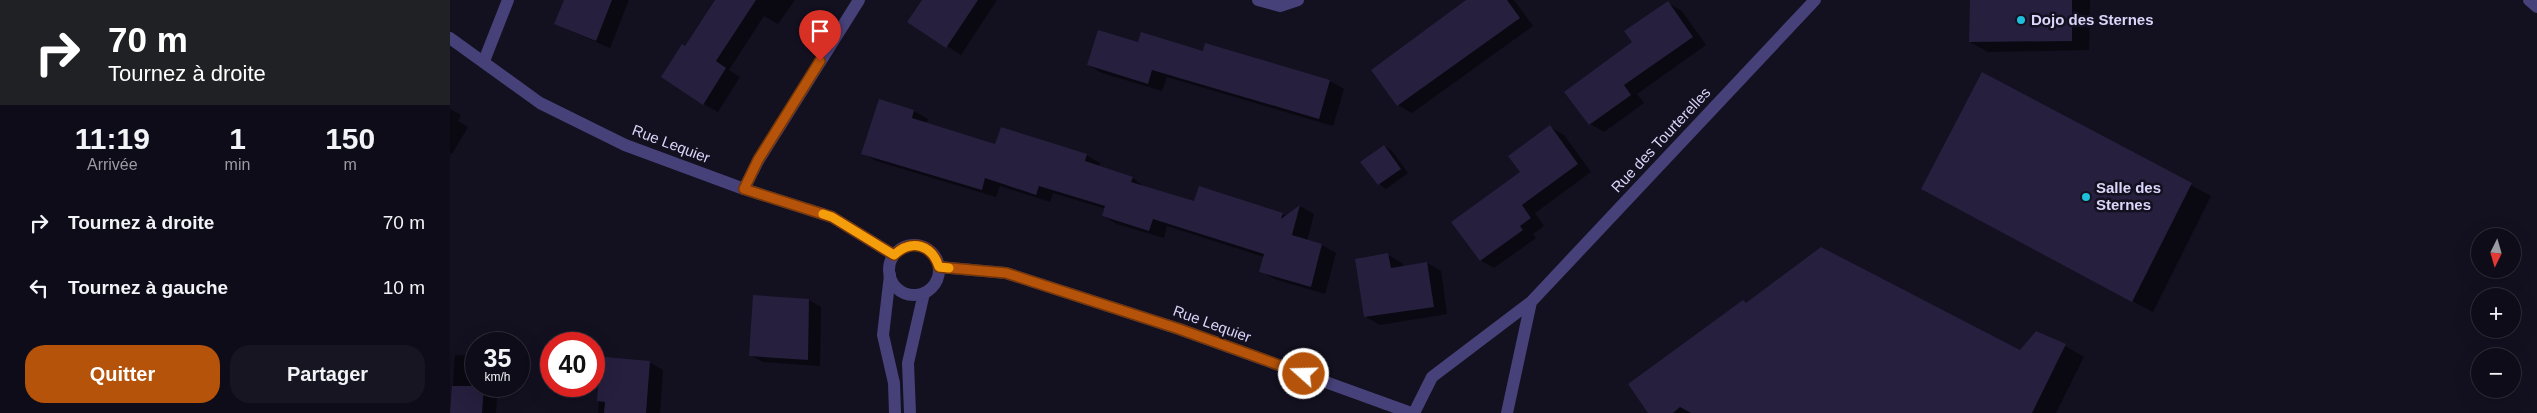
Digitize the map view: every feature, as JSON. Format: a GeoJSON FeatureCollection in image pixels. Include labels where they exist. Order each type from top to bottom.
{"type":"FeatureCollection","features":[{"type":"Feature","properties":{"kind":"street"},"geometry":{"type":"LineString","coordinates":[[484,61],[508,0]]}},
{"type":"Feature","properties":{"kind":"street"},"geometry":{"type":"LineString","coordinates":[[744,189],[758,160],[859,0]]}},
{"type":"Feature","properties":{"kind":"street"},"geometry":{"type":"LineString","coordinates":[[1258,0],[1280,6],[1298,0]]}},
{"type":"Feature","properties":{"kind":"street","name":"Rue des Tourterelles"},"geometry":{"type":"LineString","coordinates":[[1413,413],[1432,377],[1531,302],[1815,0]]}},
{"type":"Feature","properties":{"kind":"street"},"geometry":{"type":"LineString","coordinates":[[2529,0],[2537,7]]}},
{"type":"Feature","properties":{"kind":"street","name":"Rue Lequier"},"geometry":{"type":"LineString","coordinates":[[450,38],[540,103],[557,112],[625,145],[744,189],[832,217],[894,255]]}},
{"type":"Feature","properties":{"kind":"street"},"geometry":{"type":"LineString","coordinates":[[917,245],[932,252],[939,267],[936,282],[924,293],[917,295],[903,292],[892,282],[889,268],[894,255],[901,249],[917,245]]}},
{"type":"Feature","properties":{"kind":"street","name":"Rue Lequier"},"geometry":{"type":"LineString","coordinates":[[939,267],[1006,273],[1179,329],[1413,413]]}},
{"type":"Feature","properties":{"kind":"street"},"geometry":{"type":"LineString","coordinates":[[890,275],[883,335],[894,382],[894,413]]}},
{"type":"Feature","properties":{"kind":"street"},"geometry":{"type":"LineString","coordinates":[[910,413],[908,363],[924,293]]}},
{"type":"Feature","properties":{"kind":"street"},"geometry":{"type":"LineString","coordinates":[[1507,413],[1531,302]]}},
{"type":"Feature","properties":{"kind":"building"},"geometry":{"type":"Polygon","coordinates":[[[564,0],[612,0],[596,41],[554,24],[564,0]]]}},
{"type":"Feature","properties":{"kind":"building"},"geometry":{"type":"Polygon","coordinates":[[[715,0],[756,0],[716,61],[726,68],[703,105],[661,77],[682,44],[685,46],[715,0]]]}},
{"type":"Feature","properties":{"kind":"building"},"geometry":{"type":"Polygon","coordinates":[[[922,0],[978,0],[946,48],[907,22],[922,0]]]}},
{"type":"Feature","properties":{"kind":"building"},"geometry":{"type":"Polygon","coordinates":[[[1466,0],[1507,0],[1520,18],[1397,106],[1371,70],[1466,0]]]}},
{"type":"Feature","properties":{"kind":"building","name":"Dojo des Sternes"},"geometry":{"type":"Polygon","coordinates":[[[1970,0],[2072,0],[2072,41],[1969,42],[1970,0]]]}},
{"type":"Feature","properties":{"kind":"building"},"geometry":{"type":"Polygon","coordinates":[[[1668,1],[1693,37],[1624,85],[1631,95],[1589,125],[1564,92],[1632,42],[1624,31],[1668,1]]]}},
{"type":"Feature","properties":{"kind":"building"},"geometry":{"type":"Polygon","coordinates":[[[1098,30],[1138,42],[1141,32],[1203,51],[1205,43],[1330,80],[1319,119],[1152,70],[1148,84],[1087,65],[1098,30]]]}},
{"type":"Feature","properties":{"kind":"building"},"geometry":{"type":"Polygon","coordinates":[[[1982,72],[2192,183],[2132,302],[1921,189],[1982,72]]]}},
{"type":"Feature","properties":{"kind":"building"},"geometry":{"type":"Polygon","coordinates":[[[879,99],[914,110],[912,118],[995,144],[1001,127],[1087,154],[1085,161],[1133,177],[1131,182],[1194,201],[1199,186],[1283,213],[1281,219],[1300,205],[1292,235],[1322,244],[1311,287],[1259,272],[1264,254],[1153,219],[1149,231],[1102,216],[1105,206],[1039,186],[1036,195],[985,178],[982,190],[861,154],[879,99]]]}},
{"type":"Feature","properties":{"kind":"building"},"geometry":{"type":"Polygon","coordinates":[[[1550,125],[1578,164],[1522,205],[1531,218],[1520,226],[1523,230],[1480,261],[1451,222],[1520,172],[1508,156],[1550,125]]]}},
{"type":"Feature","properties":{"kind":"building"},"geometry":{"type":"Polygon","coordinates":[[[1384,145],[1401,169],[1378,185],[1360,162],[1384,145]]]}},
{"type":"Feature","properties":{"kind":"building"},"geometry":{"type":"Polygon","coordinates":[[[1821,247],[2020,350],[2036,331],[2066,344],[2032,413],[1691,413],[1680,407],[1673,413],[1648,413],[1628,384],[1743,300],[1746,303],[1821,247]]]}},
{"type":"Feature","properties":{"kind":"building"},"geometry":{"type":"Polygon","coordinates":[[[1388,253],[1391,268],[1427,262],[1434,307],[1364,317],[1355,259],[1388,253]]]}},
{"type":"Feature","properties":{"kind":"building"},"geometry":{"type":"Polygon","coordinates":[[[753,295],[809,299],[808,360],[749,356],[753,295]]]}},
{"type":"Feature","properties":{"kind":"building"},"geometry":{"type":"Polygon","coordinates":[[[605,357],[650,361],[646,413],[604,413],[605,402],[597,401],[597,397],[605,397],[605,357]]]}},
{"type":"Feature","properties":{"kind":"building"},"geometry":{"type":"Polygon","coordinates":[[[452,386],[465,386],[465,397],[483,397],[482,413],[450,413],[452,386]]]}},
{"type":"Feature","properties":{"kind":"slow traffic"},"geometry":{"type":"LineString","coordinates":[[823,214],[832,217],[894,255],[909,245],[925,247],[932,252],[939,267],[949,268]]}},
{"type":"Feature","properties":{"kind":"place","name":"Dojo des Sternes"},"geometry":{"type":"Point","coordinates":[2021,20]}},
{"type":"Feature","properties":{"kind":"place","name":"Salle des Sternes"},"geometry":{"type":"Point","coordinates":[2086,197]}},
{"type":"Feature","properties":{"kind":"route"},"geometry":{"type":"LineString","coordinates":[[820,61],[758,160],[744,189],[832,217],[894,255],[909,245],[925,247],[932,252],[939,267],[1006,273],[1179,329],[1304,374]]}}]}
